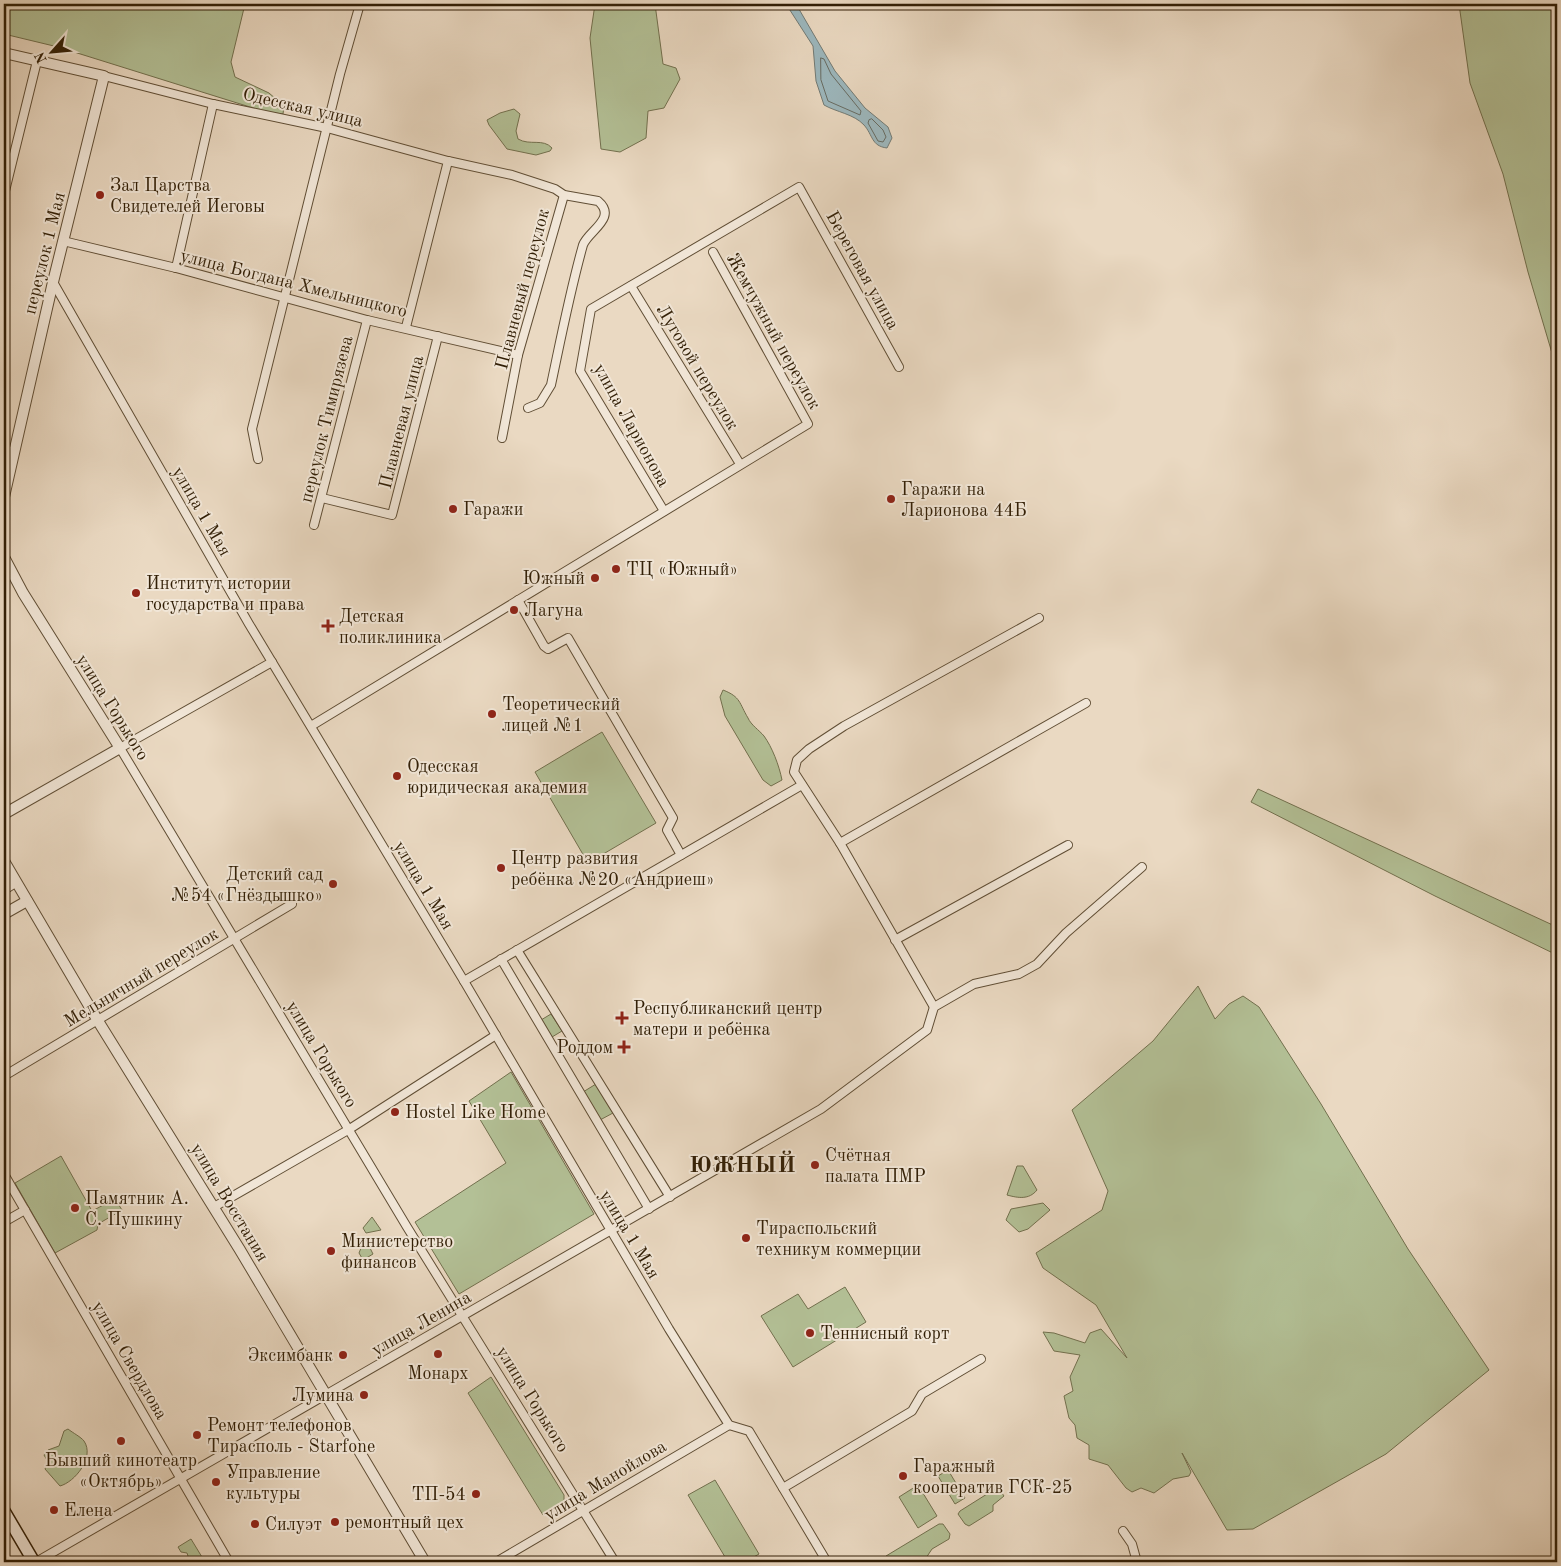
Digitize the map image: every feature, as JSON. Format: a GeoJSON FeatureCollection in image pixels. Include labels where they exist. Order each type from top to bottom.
{"type":"FeatureCollection","features":[{"type":"Feature","properties":{"kind":"main road"},"geometry":{"type":"LineString","coordinates":[[4,1511],[35,1562]]}},
{"type":"Feature","properties":{"kind":"street"},"geometry":{"type":"LineString","coordinates":[[258,459],[252,428],[360,4]]}},
{"type":"Feature","properties":{"kind":"street","name":"Одесская улица"},"geometry":{"type":"LineString","coordinates":[[4,53],[213,104],[327,128],[542,184],[564,195],[592,199],[602,205],[604,214],[602,223],[584,243],[551,385],[540,403],[528,408]]}},
{"type":"Feature","properties":{"kind":"street"},"geometry":{"type":"LineString","coordinates":[[4,195],[37,60]]}},
{"type":"Feature","properties":{"kind":"street","name":"переулок 1 Мая"},"geometry":{"type":"LineString","coordinates":[[4,497],[9,450],[104,76]]}},
{"type":"Feature","properties":{"kind":"street"},"geometry":{"type":"LineString","coordinates":[[176,268],[213,104]]}},
{"type":"Feature","properties":{"kind":"street","name":"Плавневая улица"},"geometry":{"type":"LineString","coordinates":[[406,327],[448,161]]}},
{"type":"Feature","properties":{"kind":"street","name":"Береговая улица"},"geometry":{"type":"LineString","coordinates":[[631,286],[800,187],[900,367]]}},
{"type":"Feature","properties":{"kind":"street","name":"Плавневый переулок"},"geometry":{"type":"LineString","coordinates":[[502,438],[518,355],[564,195]]}},
{"type":"Feature","properties":{"kind":"street","name":"улица Богдана Хмельницкого"},"geometry":{"type":"LineString","coordinates":[[63,241],[176,268],[367,320],[406,327],[518,355]]}},
{"type":"Feature","properties":{"kind":"street","name":"Жемчужный переулок"},"geometry":{"type":"LineString","coordinates":[[713,252],[808,424]]}},
{"type":"Feature","properties":{"kind":"street","name":"улица 1 Мая"},"geometry":{"type":"LineString","coordinates":[[53,282],[272,662],[464,981],[611,1231],[729,1425]]}},
{"type":"Feature","properties":{"kind":"street","name":"Луговой переулок"},"geometry":{"type":"LineString","coordinates":[[631,286],[740,464]]}},
{"type":"Feature","properties":{"kind":"street","name":"улица Ларионова"},"geometry":{"type":"LineString","coordinates":[[631,286],[591,309],[580,371],[664,511]]}},
{"type":"Feature","properties":{"kind":"street","name":"переулок Тимирязева"},"geometry":{"type":"LineString","coordinates":[[314,525],[367,320]]}},
{"type":"Feature","properties":{"kind":"street","name":"Плавневая улица"},"geometry":{"type":"LineString","coordinates":[[322,498],[392,515],[438,336]]}},
{"type":"Feature","properties":{"kind":"street","name":"улица Ларионова"},"geometry":{"type":"LineString","coordinates":[[311,726],[808,424]]}},
{"type":"Feature","properties":{"kind":"street","name":"улица Горького"},"geometry":{"type":"LineString","coordinates":[[4,558],[235,938],[348,1130],[615,1562]]}},
{"type":"Feature","properties":{"kind":"street"},"geometry":{"type":"LineString","coordinates":[[518,600],[544,646],[548,649],[552,648],[568,638],[673,818],[667,830],[681,854]]}},
{"type":"Feature","properties":{"kind":"street"},"geometry":{"type":"LineString","coordinates":[[1039,618],[844,726],[809,749],[797,760],[794,772],[840,844],[934,1007],[974,984],[1019,974],[1037,964],[1066,933],[1142,867]]}},
{"type":"Feature","properties":{"kind":"street"},"geometry":{"type":"LineString","coordinates":[[4,814],[272,662]]}},
{"type":"Feature","properties":{"kind":"street"},"geometry":{"type":"LineString","coordinates":[[840,844],[1086,702]]}},
{"type":"Feature","properties":{"kind":"street"},"geometry":{"type":"LineString","coordinates":[[464,981],[802,785]]}},
{"type":"Feature","properties":{"kind":"street"},"geometry":{"type":"LineString","coordinates":[[895,940],[1068,845]]}},
{"type":"Feature","properties":{"kind":"street","name":"улица Восстания"},"geometry":{"type":"LineString","coordinates":[[4,861],[98,1021],[214,1207],[425,1562]]}},
{"type":"Feature","properties":{"kind":"street"},"geometry":{"type":"LineString","coordinates":[[4,889],[16,882]]}},
{"type":"Feature","properties":{"kind":"street"},"geometry":{"type":"LineString","coordinates":[[4,914],[27,901]]}},
{"type":"Feature","properties":{"kind":"street","name":"Мельничный переулок"},"geometry":{"type":"LineString","coordinates":[[4,1076],[292,904]]}},
{"type":"Feature","properties":{"kind":"street"},"geometry":{"type":"LineString","coordinates":[[517,950],[670,1197]]}},
{"type":"Feature","properties":{"kind":"street"},"geometry":{"type":"LineString","coordinates":[[501,959],[649,1209]]}},
{"type":"Feature","properties":{"kind":"street","name":"улица Ленина"},"geometry":{"type":"LineString","coordinates":[[35,1562],[327,1396],[821,1108],[928,1030],[934,1007]]}},
{"type":"Feature","properties":{"kind":"street"},"geometry":{"type":"LineString","coordinates":[[214,1207],[348,1130],[496,1035]]}},
{"type":"Feature","properties":{"kind":"street","name":"улица Свердлова"},"geometry":{"type":"LineString","coordinates":[[4,1174],[229,1562]]}},
{"type":"Feature","properties":{"kind":"street"},"geometry":{"type":"LineString","coordinates":[[4,1222],[25,1210]]}},
{"type":"Feature","properties":{"kind":"street"},"geometry":{"type":"LineString","coordinates":[[783,1488],[912,1411],[922,1394],[981,1359]]}},
{"type":"Feature","properties":{"kind":"street"},"geometry":{"type":"LineString","coordinates":[[729,1425],[749,1431],[827,1562]]}},
{"type":"Feature","properties":{"kind":"street","name":"улица Манойлова"},"geometry":{"type":"LineString","coordinates":[[496,1562],[729,1425]]}},
{"type":"Feature","properties":{"kind":"street"},"geometry":{"type":"LineString","coordinates":[[1123,1530],[1132,1544],[1137,1562]]}},
{"type":"Feature","properties":{"kind":"green space"},"geometry":{"type":"Polygon","coordinates":[[[4,4],[245,4],[231,62],[235,77],[269,93],[284,106],[283,114],[266,112],[58,47],[4,34],[4,4]]]}},
{"type":"Feature","properties":{"kind":"green space"},"geometry":{"type":"Polygon","coordinates":[[[595,4],[655,4],[663,64],[676,68],[680,79],[664,108],[648,111],[646,138],[620,152],[601,149],[590,38],[595,4]]]}},
{"type":"Feature","properties":{"kind":"green space"},"geometry":{"type":"Polygon","coordinates":[[[1459,4],[1554,4],[1554,47],[1557,65],[1557,370],[1528,272],[1503,174],[1470,83],[1459,4]]]}},
{"type":"Feature","properties":{"kind":"green space"},"geometry":{"type":"Polygon","coordinates":[[[514,109],[520,114],[516,131],[518,139],[527,142],[545,143],[552,148],[550,151],[536,155],[507,149],[487,120],[500,113],[514,109]]]}},
{"type":"Feature","properties":{"kind":"green space"},"geometry":{"type":"Polygon","coordinates":[[[723,690],[736,698],[749,721],[767,740],[775,756],[782,780],[771,786],[763,780],[725,716],[720,697],[723,690]]]}},
{"type":"Feature","properties":{"kind":"green space"},"geometry":{"type":"Polygon","coordinates":[[[602,732],[656,823],[588,863],[535,772],[602,732]]]}},
{"type":"Feature","properties":{"kind":"green space"},"geometry":{"type":"Polygon","coordinates":[[[1258,789],[1557,927],[1557,955],[1435,896],[1251,802],[1258,789]]]}},
{"type":"Feature","properties":{"kind":"green space"},"geometry":{"type":"Polygon","coordinates":[[[1198,986],[1215,1019],[1229,1004],[1243,996],[1259,1007],[1321,1104],[1408,1249],[1489,1370],[1386,1454],[1253,1529],[1227,1530],[1182,1453],[1191,1472],[1189,1476],[1173,1479],[1154,1493],[1141,1488],[1132,1492],[1126,1488],[1108,1465],[1089,1459],[1089,1445],[1077,1438],[1075,1425],[1069,1418],[1064,1396],[1073,1391],[1070,1377],[1080,1355],[1054,1351],[1043,1332],[1054,1333],[1085,1343],[1090,1333],[1101,1329],[1127,1358],[1096,1305],[1043,1268],[1036,1253],[1102,1210],[1108,1191],[1072,1110],[1153,1041],[1198,986]]]}},
{"type":"Feature","properties":{"kind":"green space"},"geometry":{"type":"Polygon","coordinates":[[[551,1014],[562,1031],[552,1037],[541,1020],[551,1014]]]}},
{"type":"Feature","properties":{"kind":"green space"},"geometry":{"type":"Polygon","coordinates":[[[511,1072],[594,1214],[459,1294],[415,1222],[506,1163],[469,1101],[511,1072]]]}},
{"type":"Feature","properties":{"kind":"green space"},"geometry":{"type":"Polygon","coordinates":[[[596,1084],[613,1113],[600,1120],[583,1092],[596,1084]]]}},
{"type":"Feature","properties":{"kind":"green space"},"geometry":{"type":"Polygon","coordinates":[[[61,1156],[92,1211],[115,1199],[122,1210],[98,1224],[97,1230],[55,1253],[15,1183],[61,1156]]]}},
{"type":"Feature","properties":{"kind":"green space"},"geometry":{"type":"Polygon","coordinates":[[[1017,1166],[1023,1166],[1037,1190],[1027,1197],[1007,1195],[1017,1166]]]}},
{"type":"Feature","properties":{"kind":"green space"},"geometry":{"type":"Polygon","coordinates":[[[1043,1203],[1050,1210],[1028,1229],[1019,1232],[1006,1220],[1011,1209],[1043,1203]]]}},
{"type":"Feature","properties":{"kind":"green space"},"geometry":{"type":"Polygon","coordinates":[[[372,1217],[381,1230],[366,1233],[363,1228],[372,1217]]]}},
{"type":"Feature","properties":{"kind":"green space"},"geometry":{"type":"Polygon","coordinates":[[[365,1238],[373,1254],[363,1260],[359,1253],[365,1238]]]}},
{"type":"Feature","properties":{"kind":"green space","name":"Теннисный корт"},"geometry":{"type":"Polygon","coordinates":[[[845,1287],[866,1322],[793,1367],[761,1316],[798,1294],[808,1309],[845,1287]]]}},
{"type":"Feature","properties":{"kind":"green space"},"geometry":{"type":"Polygon","coordinates":[[[491,1377],[564,1495],[564,1502],[543,1515],[468,1393],[491,1377]]]}},
{"type":"Feature","properties":{"kind":"green space"},"geometry":{"type":"Polygon","coordinates":[[[68,1429],[84,1441],[87,1447],[87,1454],[82,1468],[72,1480],[60,1486],[45,1469],[48,1462],[44,1455],[48,1450],[59,1446],[64,1431],[68,1429]]]}},
{"type":"Feature","properties":{"kind":"green space"},"geometry":{"type":"Polygon","coordinates":[[[948,1470],[965,1498],[955,1504],[938,1476],[948,1470]]]}},
{"type":"Feature","properties":{"kind":"green space"},"geometry":{"type":"Polygon","coordinates":[[[715,1480],[759,1554],[745,1562],[728,1562],[688,1495],[715,1480]]]}},
{"type":"Feature","properties":{"kind":"green space"},"geometry":{"type":"Polygon","coordinates":[[[918,1485],[937,1516],[918,1528],[899,1497],[918,1485]]]}},
{"type":"Feature","properties":{"kind":"green space"},"geometry":{"type":"Polygon","coordinates":[[[995,1489],[999,1489],[1004,1496],[993,1505],[993,1511],[969,1526],[965,1524],[958,1514],[960,1511],[995,1489]]]}},
{"type":"Feature","properties":{"kind":"green space"},"geometry":{"type":"Polygon","coordinates":[[[939,1524],[943,1524],[950,1534],[949,1539],[932,1549],[926,1558],[920,1562],[884,1562],[886,1556],[939,1524]]]}},
{"type":"Feature","properties":{"kind":"green space"},"geometry":{"type":"Polygon","coordinates":[[[191,1539],[205,1562],[190,1562],[187,1553],[181,1552],[178,1547],[191,1539]]]}},
{"type":"Feature","properties":{"kind":"water"},"geometry":{"type":"Polygon","coordinates":[[[786,4],[796,4],[835,71],[865,108],[888,127],[892,138],[887,148],[875,142],[860,121],[824,105],[816,81],[813,46],[786,4]]]}},
{"type":"Feature","properties":{"kind":"water"},"geometry":{"type":"Polygon","coordinates":[[[1554,4],[1557,4],[1557,65],[1554,47],[1554,4]]]}},
{"type":"Feature","properties":{"kind":"place","name":"Зал Царства Свидетелей Иеговы"},"geometry":{"type":"Point","coordinates":[100,195]}},
{"type":"Feature","properties":{"kind":"place","name":"Гаражи на Ларионова 44Б"},"geometry":{"type":"Point","coordinates":[891,499]}},
{"type":"Feature","properties":{"kind":"place","name":"Гаражи"},"geometry":{"type":"Point","coordinates":[453,509]}},
{"type":"Feature","properties":{"kind":"place","name":"ТЦ «Южный»"},"geometry":{"type":"Point","coordinates":[616,569]}},
{"type":"Feature","properties":{"kind":"place","name":"Южный"},"geometry":{"type":"Point","coordinates":[595,578]}},
{"type":"Feature","properties":{"kind":"place","name":"Институт истории государства и права"},"geometry":{"type":"Point","coordinates":[136,593]}},
{"type":"Feature","properties":{"kind":"place","name":"Лагуна"},"geometry":{"type":"Point","coordinates":[514,610]}},
{"type":"Feature","properties":{"kind":"place","name":"Детская поликлиника"},"geometry":{"type":"Point","coordinates":[328,626]}},
{"type":"Feature","properties":{"kind":"place","name":"Теоретический лицей №1"},"geometry":{"type":"Point","coordinates":[492,714]}},
{"type":"Feature","properties":{"kind":"place","name":"Одесская юридическая академия"},"geometry":{"type":"Point","coordinates":[397,776]}},
{"type":"Feature","properties":{"kind":"place","name":"Центр развития ребёнка №20 «Андриеш»"},"geometry":{"type":"Point","coordinates":[501,868]}},
{"type":"Feature","properties":{"kind":"place","name":"Детский сад №54 «Гнёздышко»"},"geometry":{"type":"Point","coordinates":[333,884]}},
{"type":"Feature","properties":{"kind":"place","name":"Республиканский центр матери и ребёнка"},"geometry":{"type":"Point","coordinates":[622,1018]}},
{"type":"Feature","properties":{"kind":"place","name":"Роддом"},"geometry":{"type":"Point","coordinates":[624,1047]}},
{"type":"Feature","properties":{"kind":"place","name":"Hostel Like Home"},"geometry":{"type":"Point","coordinates":[395,1112]}},
{"type":"Feature","properties":{"kind":"place","name":"Счётная палата ПМР"},"geometry":{"type":"Point","coordinates":[815,1165]}},
{"type":"Feature","properties":{"kind":"place","name":"Памятник А. С. Пушкину"},"geometry":{"type":"Point","coordinates":[75,1208]}},
{"type":"Feature","properties":{"kind":"place","name":"Тираспольский техникум коммерции"},"geometry":{"type":"Point","coordinates":[746,1238]}},
{"type":"Feature","properties":{"kind":"place","name":"Министерство финансов"},"geometry":{"type":"Point","coordinates":[331,1251]}},
{"type":"Feature","properties":{"kind":"place","name":"Теннисный корт"},"geometry":{"type":"Point","coordinates":[810,1333]}},
{"type":"Feature","properties":{"kind":"place","name":"Монарх"},"geometry":{"type":"Point","coordinates":[438,1354]}},
{"type":"Feature","properties":{"kind":"place","name":"Эксимбанк"},"geometry":{"type":"Point","coordinates":[343,1355]}},
{"type":"Feature","properties":{"kind":"place","name":"Лумина"},"geometry":{"type":"Point","coordinates":[364,1395]}},
{"type":"Feature","properties":{"kind":"place","name":"Ремонт телефонов Тирасполь - Starfone"},"geometry":{"type":"Point","coordinates":[197,1435]}},
{"type":"Feature","properties":{"kind":"place","name":"Бывший кинотеатр «Октябрь»"},"geometry":{"type":"Point","coordinates":[121,1441]}},
{"type":"Feature","properties":{"kind":"place","name":"Гаражный кооператив ГСК-25"},"geometry":{"type":"Point","coordinates":[903,1476]}},
{"type":"Feature","properties":{"kind":"place","name":"Управление культуры"},"geometry":{"type":"Point","coordinates":[216,1482]}},
{"type":"Feature","properties":{"kind":"place","name":"ТП-54"},"geometry":{"type":"Point","coordinates":[476,1494]}},
{"type":"Feature","properties":{"kind":"place","name":"Елена"},"geometry":{"type":"Point","coordinates":[54,1510]}},
{"type":"Feature","properties":{"kind":"place","name":"ремонтный цех"},"geometry":{"type":"Point","coordinates":[335,1522]}},
{"type":"Feature","properties":{"kind":"place","name":"Силуэт"},"geometry":{"type":"Point","coordinates":[255,1524]}},
{"type":"Feature","properties":{"kind":"district","name":"ЮЖНЫЙ"},"geometry":{"type":"Point","coordinates":[743,1164]}}]}
